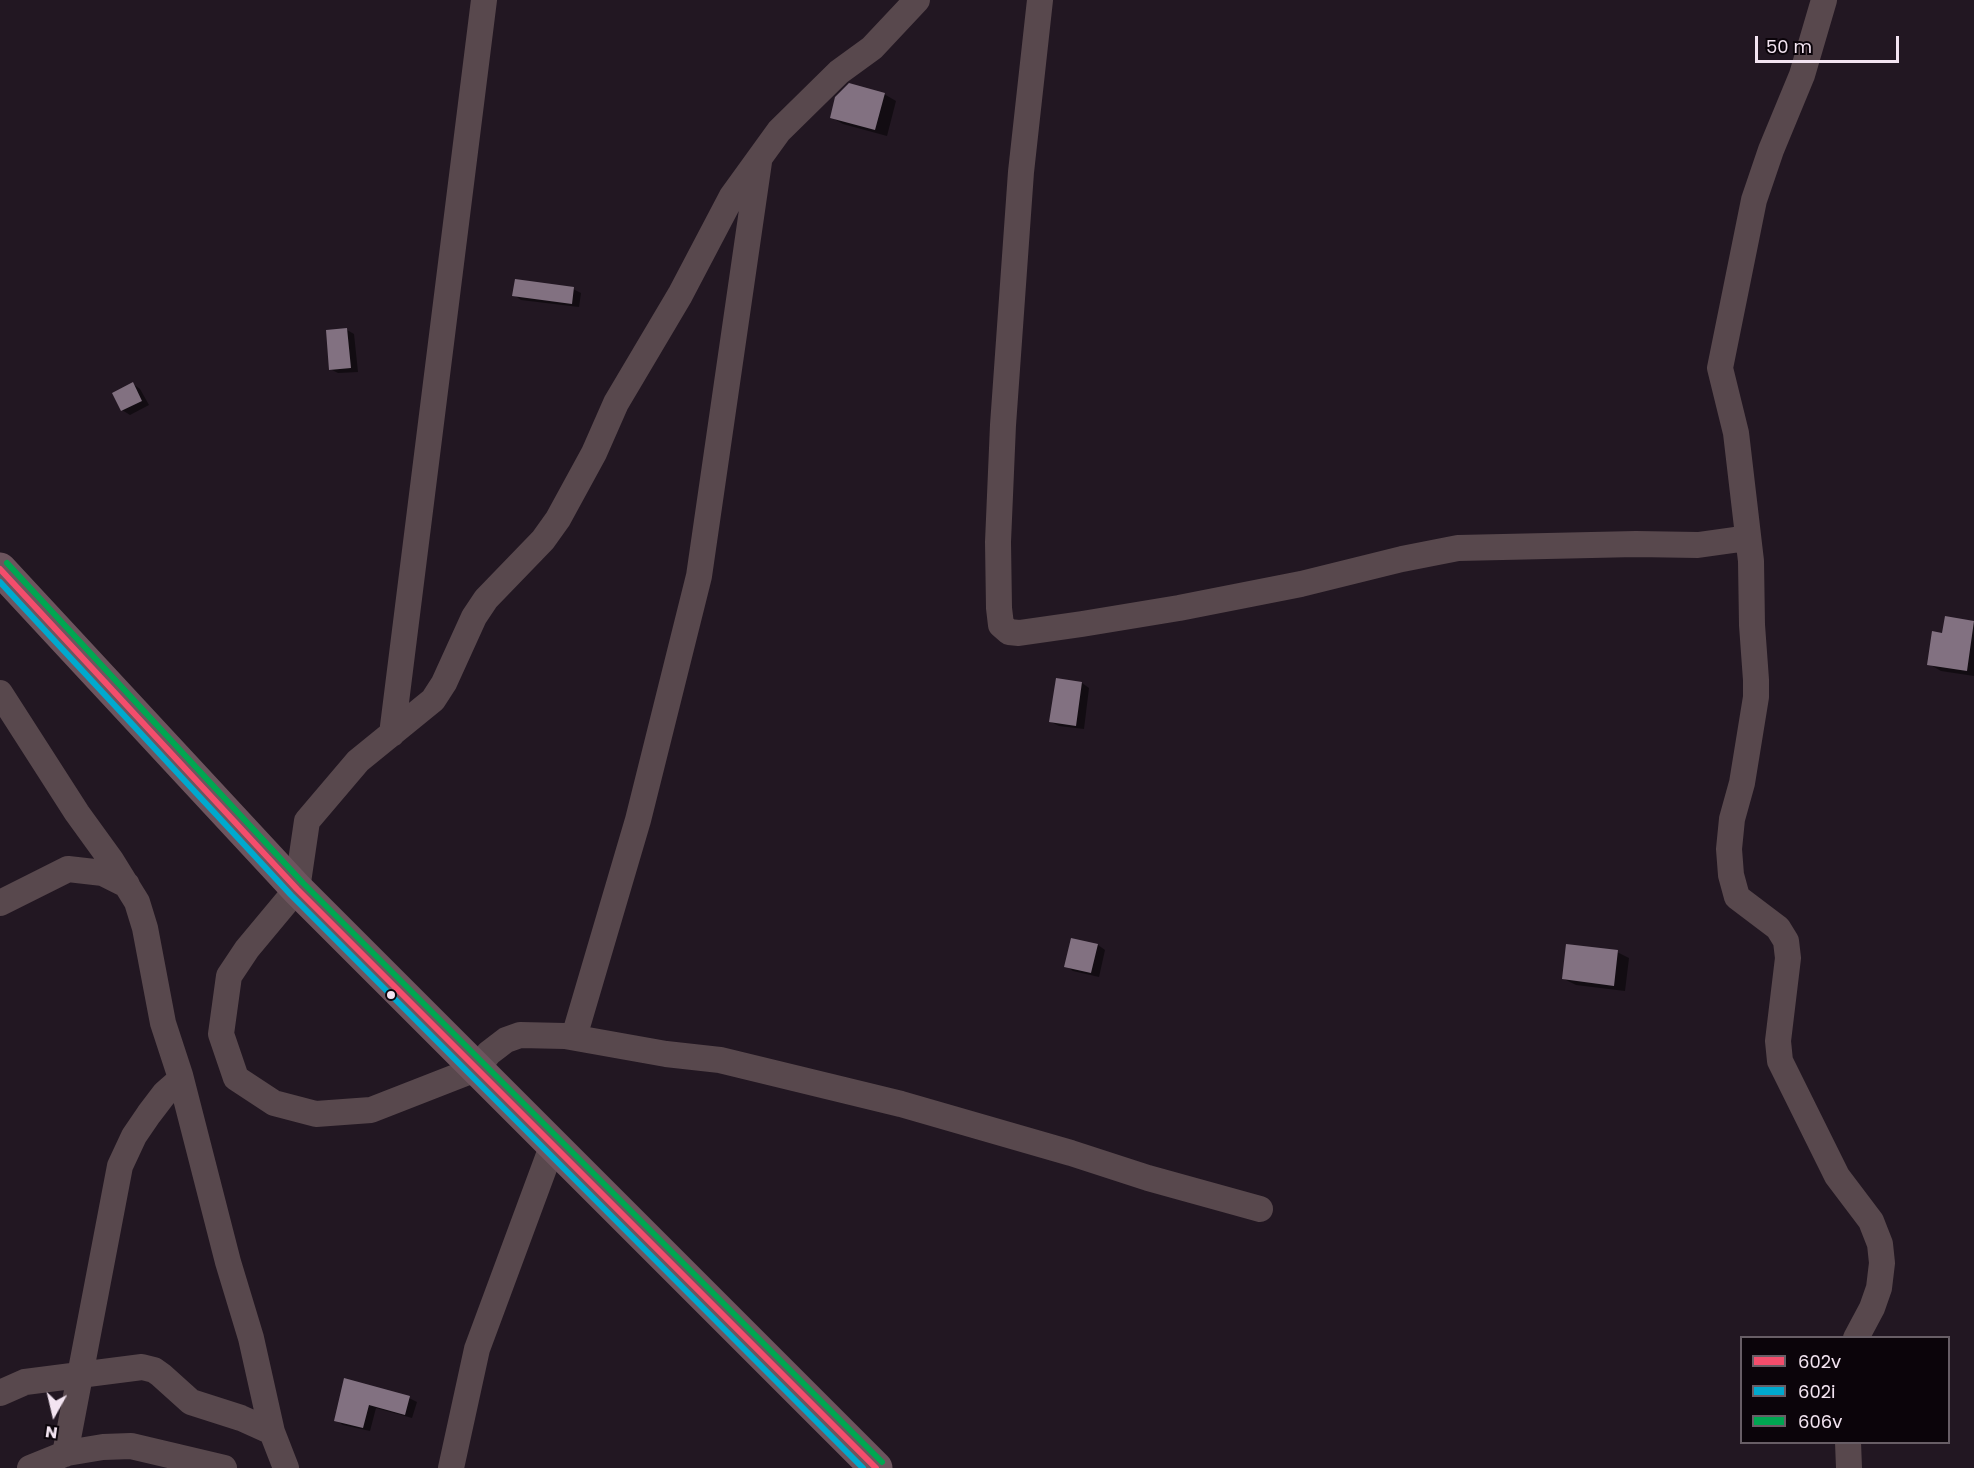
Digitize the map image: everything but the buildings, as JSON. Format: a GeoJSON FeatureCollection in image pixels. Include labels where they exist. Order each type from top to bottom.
{"type":"FeatureCollection","features":[{"type":"Feature","properties":{"kind":"highway"},"geometry":{"type":"LineString","coordinates":[[0,569],[297,889],[876,1468]]}},
{"type":"Feature","properties":{"kind":"street"},"geometry":{"type":"LineString","coordinates":[[392,734],[484,0]]}},
{"type":"Feature","properties":{"kind":"street"},"geometry":{"type":"LineString","coordinates":[[917,0],[872,48],[839,72],[779,131],[732,196],[680,295],[616,403],[594,453],[558,519],[543,540],[480,608],[465,634],[444,683],[433,700],[358,761],[307,821],[297,889],[229,976],[221,1034],[236,1078],[274,1103],[316,1114],[371,1110],[476,1069],[489,1053],[506,1040],[520,1035],[574,1037],[666,1054],[720,1060],[901,1104],[1260,1209]]}},
{"type":"Feature","properties":{"kind":"street"},"geometry":{"type":"LineString","coordinates":[[1040,0],[1021,172],[1003,424],[999,608],[1001,625],[1009,632],[1018,633],[1071,626],[1179,608],[1301,584],[1458,548],[1698,545],[1748,538]]}},
{"type":"Feature","properties":{"kind":"street"},"geometry":{"type":"LineString","coordinates":[[1824,0],[1802,75],[1771,150],[1754,200],[1720,368],[1736,433],[1751,561],[1756,697],[1742,783],[1732,819],[1729,849],[1731,875],[1737,897],[1778,928],[1786,941],[1788,958],[1778,1041],[1780,1061],[1837,1176],[1871,1221],[1880,1244],[1882,1263],[1879,1288],[1872,1308],[1857,1336]]}},
{"type":"Feature","properties":{"kind":"street"},"geometry":{"type":"LineString","coordinates":[[574,1037],[638,820],[699,576],[759,159]]}},
{"type":"Feature","properties":{"kind":"street"},"geometry":{"type":"LineString","coordinates":[[0,693],[137,903],[145,928],[163,1023],[181,1079],[228,1262],[251,1338],[272,1432],[286,1468]]}},
{"type":"Feature","properties":{"kind":"street"},"geometry":{"type":"LineString","coordinates":[[0,903],[68,869],[103,873],[127,885]]}},
{"type":"Feature","properties":{"kind":"street"},"geometry":{"type":"LineString","coordinates":[[65,1454],[120,1166],[144,1121],[165,1093],[181,1079]]}},
{"type":"Feature","properties":{"kind":"street"},"geometry":{"type":"LineString","coordinates":[[451,1468],[477,1349],[553,1144]]}},
{"type":"Feature","properties":{"kind":"street"},"geometry":{"type":"LineString","coordinates":[[0,1393],[25,1382],[142,1367],[154,1370],[190,1401],[241,1418],[272,1432]]}},
{"type":"Feature","properties":{"kind":"street"},"geometry":{"type":"LineString","coordinates":[[1848,1444],[1849,1468]]}},
{"type":"Feature","properties":{"kind":"street"},"geometry":{"type":"LineString","coordinates":[[30,1468],[65,1454],[103,1446],[131,1446],[224,1468]]}},
{"type":"Feature","properties":{"kind":"transit line","name":"606v"},"geometry":{"type":"LineString","coordinates":[[7,563],[303,883],[882,1462]]}},
{"type":"Feature","properties":{"kind":"transit line","name":"602v"},"geometry":{"type":"LineString","coordinates":[[0,569],[297,889],[876,1468]]}},
{"type":"Feature","properties":{"kind":"transit line","name":"602i"},"geometry":{"type":"LineString","coordinates":[[0,582],[291,895],[863,1468]]}}]}
